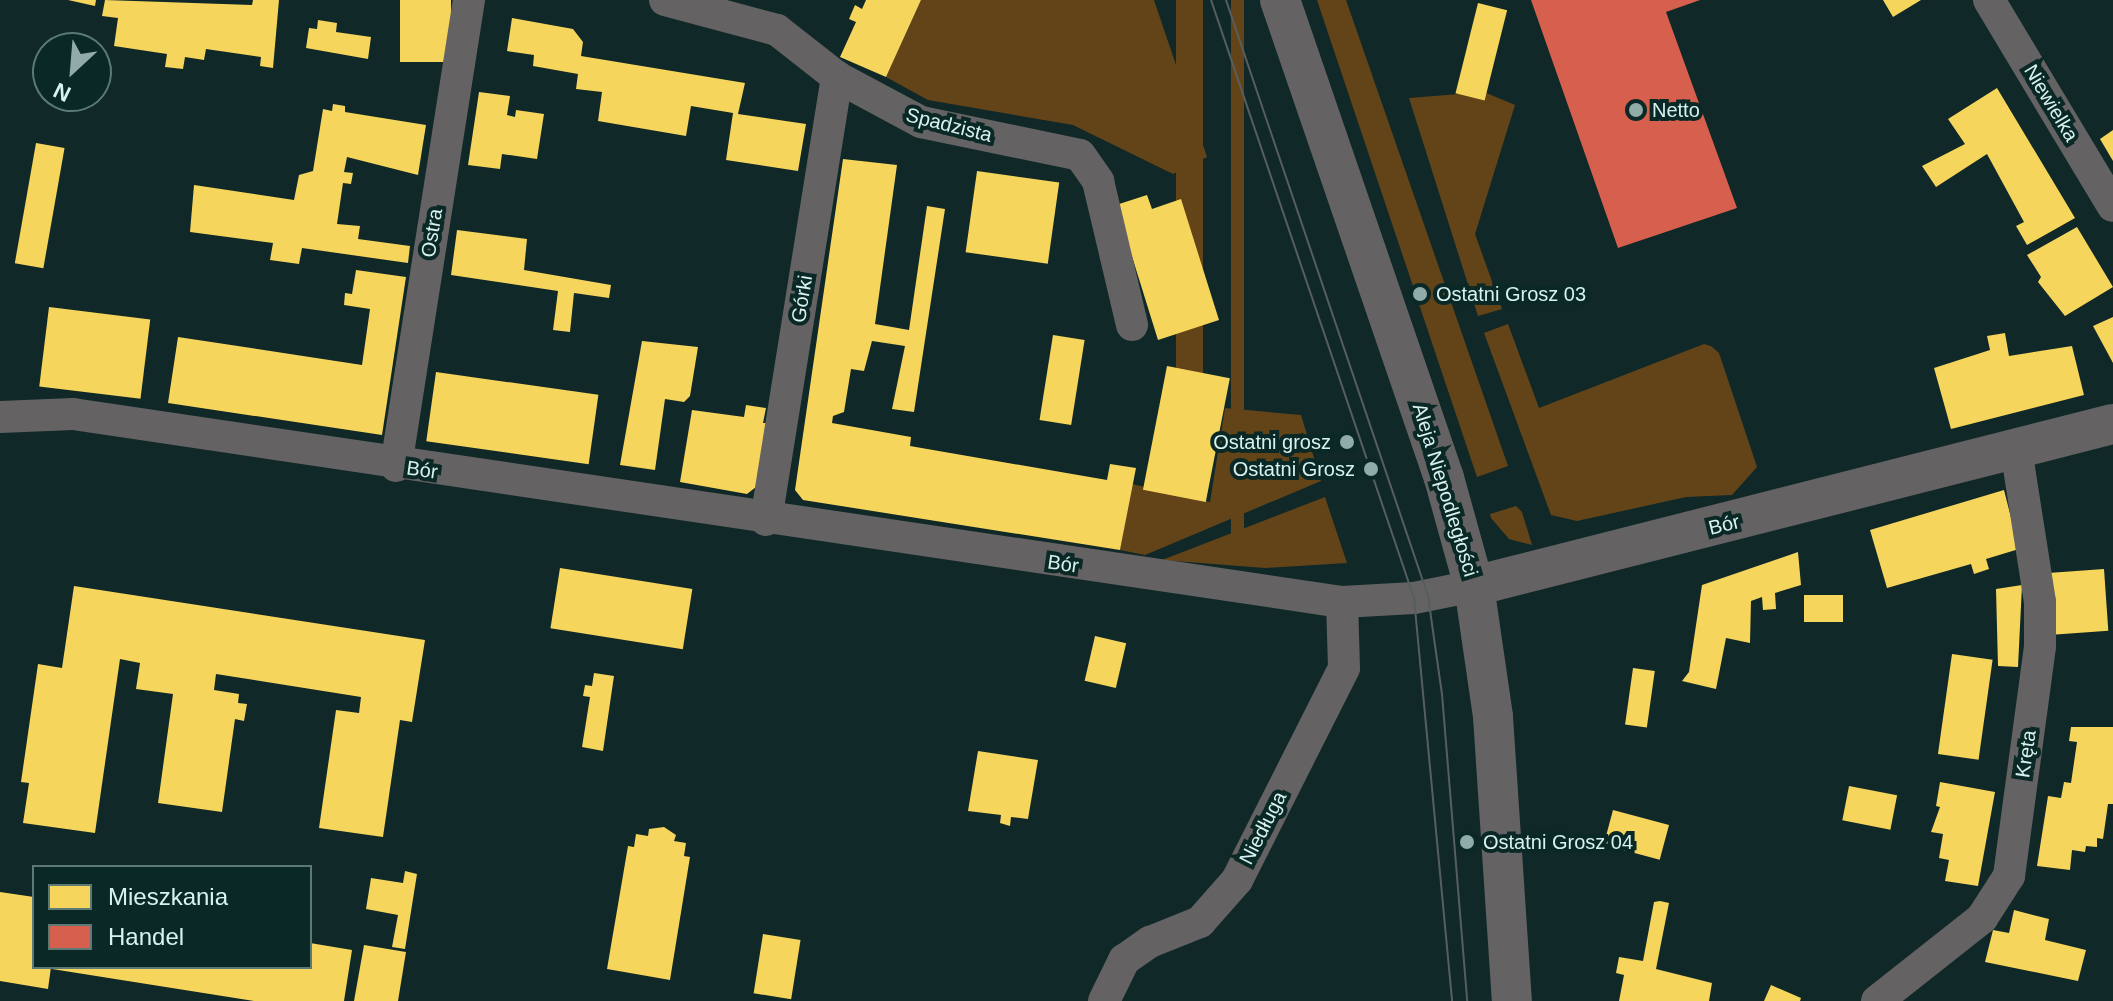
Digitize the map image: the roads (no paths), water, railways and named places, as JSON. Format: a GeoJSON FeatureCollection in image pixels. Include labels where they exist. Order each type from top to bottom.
{"type":"FeatureCollection","features":[{"type":"Feature","properties":{"kind":"street","name":"Ostra"},"geometry":{"type":"LineString","coordinates":[[396,466],[469,0]]}},
{"type":"Feature","properties":{"kind":"street","name":"Spadzista"},"geometry":{"type":"LineString","coordinates":[[665,0],[777,30],[837,77],[921,122],[1080,155],[1098,181],[1132,325]]}},
{"type":"Feature","properties":{"kind":"street","name":"Aleja Niepodległości"},"geometry":{"type":"LineString","coordinates":[[1280,0],[1444,478],[1474,586],[1493,717],[1512,1001]]}},
{"type":"Feature","properties":{"kind":"street","name":"Niewielka"},"geometry":{"type":"LineString","coordinates":[[1989,0],[2113,206]]}},
{"type":"Feature","properties":{"kind":"street","name":"Górki"},"geometry":{"type":"LineString","coordinates":[[766,520],[837,77]]}},
{"type":"Feature","properties":{"kind":"street","name":"Bór"},"geometry":{"type":"LineString","coordinates":[[0,417],[73,414],[396,466],[1342,602],[1414,598],[1474,586],[2113,424]]}},
{"type":"Feature","properties":{"kind":"street","name":"Kręta"},"geometry":{"type":"LineString","coordinates":[[1877,1001],[1982,918],[2009,876],[2040,646],[2040,602],[2016,449]]}},
{"type":"Feature","properties":{"kind":"street","name":"Niedługa"},"geometry":{"type":"LineString","coordinates":[[1104,1001],[1124,960],[1150,942],[1200,922],[1237,880],[1344,668],[1342,602]]}},
{"type":"Feature","properties":{"kind":"tram line"},"geometry":{"type":"LineString","coordinates":[[1211,0],[1414,598],[1452,1001]]}},
{"type":"Feature","properties":{"kind":"tram line"},"geometry":{"type":"LineString","coordinates":[[1226,0],[1428,596],[1442,694],[1467,1001]]}},
{"type":"Feature","properties":{"kind":"place","name":"Netto"},"geometry":{"type":"Point","coordinates":[1636,110]}},
{"type":"Feature","properties":{"kind":"place","name":"Ostatni Grosz 03"},"geometry":{"type":"Point","coordinates":[1420,294]}},
{"type":"Feature","properties":{"kind":"place","name":"Ostatni grosz"},"geometry":{"type":"Point","coordinates":[1347,442]}},
{"type":"Feature","properties":{"kind":"place","name":"Ostatni Grosz"},"geometry":{"type":"Point","coordinates":[1371,469]}},
{"type":"Feature","properties":{"kind":"place","name":"Ostatni Grosz 04"},"geometry":{"type":"Point","coordinates":[1467,842]}}]}
